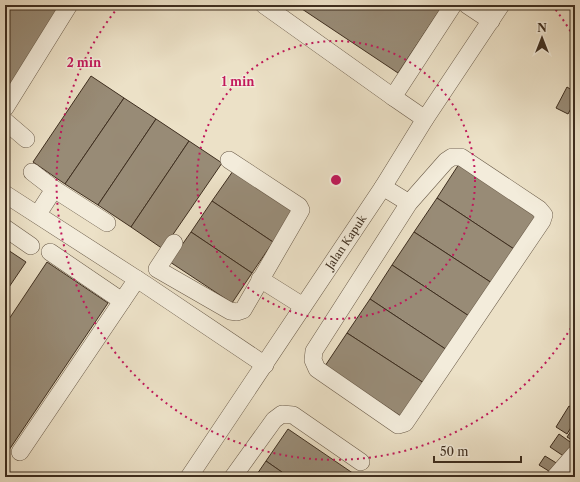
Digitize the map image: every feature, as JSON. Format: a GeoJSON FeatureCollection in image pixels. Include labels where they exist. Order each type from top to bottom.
{"type":"FeatureCollection","features":[{"type":"Feature","properties":{"kind":"street"},"geometry":{"type":"LineString","coordinates":[[5,108],[69,5]]}},
{"type":"Feature","properties":{"kind":"street"},"geometry":{"type":"LineString","coordinates":[[264,5],[392,98],[425,119]]}},
{"type":"Feature","properties":{"kind":"street"},"geometry":{"type":"LineString","coordinates":[[392,98],[453,5]]}},
{"type":"Feature","properties":{"kind":"street"},"geometry":{"type":"LineString","coordinates":[[467,5],[491,21]]}},
{"type":"Feature","properties":{"kind":"street","name":"Jalan Kapuk"},"geometry":{"type":"LineString","coordinates":[[189,477],[383,188],[425,119],[501,5]]}},
{"type":"Feature","properties":{"kind":"street"},"geometry":{"type":"LineString","coordinates":[[5,121],[26,139]]}},
{"type":"Feature","properties":{"kind":"street"},"geometry":{"type":"LineString","coordinates":[[452,157],[461,157],[539,209],[544,214],[542,221],[405,423],[398,425],[317,369],[313,360],[314,351],[409,203],[446,161],[452,157]]}},
{"type":"Feature","properties":{"kind":"street"},"geometry":{"type":"LineString","coordinates":[[174,243],[157,269],[230,311],[236,312],[243,310],[301,210],[299,206],[229,160]]}},
{"type":"Feature","properties":{"kind":"street"},"geometry":{"type":"LineString","coordinates":[[32,172],[54,189],[107,223]]}},
{"type":"Feature","properties":{"kind":"street"},"geometry":{"type":"LineString","coordinates":[[383,188],[409,203]]}},
{"type":"Feature","properties":{"kind":"street"},"geometry":{"type":"LineString","coordinates":[[38,214],[54,189]]}},
{"type":"Feature","properties":{"kind":"street"},"geometry":{"type":"LineString","coordinates":[[5,194],[137,279],[264,366]]}},
{"type":"Feature","properties":{"kind":"street"},"geometry":{"type":"LineString","coordinates":[[5,228],[31,246]]}},
{"type":"Feature","properties":{"kind":"street"},"geometry":{"type":"LineString","coordinates":[[50,252],[122,301]]}},
{"type":"Feature","properties":{"kind":"street"},"geometry":{"type":"LineString","coordinates":[[20,452],[137,279]]}},
{"type":"Feature","properties":{"kind":"street"},"geometry":{"type":"LineString","coordinates":[[260,279],[303,306]]}},
{"type":"Feature","properties":{"kind":"street"},"geometry":{"type":"LineString","coordinates":[[233,477],[274,420],[282,414],[293,415],[362,462]]}},
{"type":"Feature","properties":{"kind":"street"},"geometry":{"type":"LineString","coordinates":[[556,477],[575,454]]}},
{"type":"Feature","properties":{"kind":"building"},"geometry":{"type":"Polygon","coordinates":[[[5,5],[65,5],[11,84],[5,80],[5,5]]]}},
{"type":"Feature","properties":{"kind":"building"},"geometry":{"type":"Polygon","coordinates":[[[296,5],[443,5],[398,73],[296,5]]]}},
{"type":"Feature","properties":{"kind":"building"},"geometry":{"type":"Polygon","coordinates":[[[91,76],[124,98],[65,184],[33,162],[91,76]]]}},
{"type":"Feature","properties":{"kind":"building"},"geometry":{"type":"Polygon","coordinates":[[[567,87],[575,92],[575,101],[568,114],[556,108],[567,87]]]}},
{"type":"Feature","properties":{"kind":"building"},"geometry":{"type":"Polygon","coordinates":[[[124,98],[156,119],[98,205],[65,184],[124,98]]]}},
{"type":"Feature","properties":{"kind":"building"},"geometry":{"type":"Polygon","coordinates":[[[156,119],[189,141],[131,227],[98,205],[156,119]]]}},
{"type":"Feature","properties":{"kind":"building"},"geometry":{"type":"Polygon","coordinates":[[[189,141],[222,163],[163,249],[131,227],[189,141]]]}},
{"type":"Feature","properties":{"kind":"building"},"geometry":{"type":"Polygon","coordinates":[[[459,164],[540,217],[517,251],[437,198],[459,164]]]}},
{"type":"Feature","properties":{"kind":"building"},"geometry":{"type":"Polygon","coordinates":[[[233,171],[294,212],[273,242],[212,201],[233,171]]]}},
{"type":"Feature","properties":{"kind":"building"},"geometry":{"type":"Polygon","coordinates":[[[437,198],[517,251],[495,285],[414,232],[437,198]]]}},
{"type":"Feature","properties":{"kind":"building"},"geometry":{"type":"Polygon","coordinates":[[[212,201],[273,242],[252,273],[191,232],[212,201]]]}},
{"type":"Feature","properties":{"kind":"building"},"geometry":{"type":"Polygon","coordinates":[[[191,232],[252,273],[232,303],[170,262],[191,232]]]}},
{"type":"Feature","properties":{"kind":"building"},"geometry":{"type":"Polygon","coordinates":[[[414,232],[495,285],[472,318],[392,265],[414,232]]]}},
{"type":"Feature","properties":{"kind":"building"},"geometry":{"type":"Polygon","coordinates":[[[5,248],[26,262],[5,293],[5,248]]]}},
{"type":"Feature","properties":{"kind":"building"},"geometry":{"type":"Polygon","coordinates":[[[47,262],[108,303],[9,450],[5,447],[5,325],[47,262]]]}},
{"type":"Feature","properties":{"kind":"building"},"geometry":{"type":"Polygon","coordinates":[[[392,265],[472,318],[450,352],[370,299],[392,265]]]}},
{"type":"Feature","properties":{"kind":"building"},"geometry":{"type":"Polygon","coordinates":[[[370,299],[450,352],[427,385],[347,333],[370,299]]]}},
{"type":"Feature","properties":{"kind":"building"},"geometry":{"type":"Polygon","coordinates":[[[347,333],[427,385],[405,419],[325,366],[347,333]]]}},
{"type":"Feature","properties":{"kind":"building"},"geometry":{"type":"Polygon","coordinates":[[[569,406],[575,409],[575,421],[567,434],[556,427],[569,406]]]}},
{"type":"Feature","properties":{"kind":"building"},"geometry":{"type":"Polygon","coordinates":[[[575,425],[575,442],[567,437],[575,425]]]}},
{"type":"Feature","properties":{"kind":"building"},"geometry":{"type":"Polygon","coordinates":[[[288,429],[357,476],[289,477],[266,461],[288,429]]]}},
{"type":"Feature","properties":{"kind":"building"},"geometry":{"type":"Polygon","coordinates":[[[559,434],[573,444],[565,457],[550,447],[559,434]]]}},
{"type":"Feature","properties":{"kind":"building"},"geometry":{"type":"Polygon","coordinates":[[[545,456],[558,464],[552,473],[539,465],[545,456]]]}},
{"type":"Feature","properties":{"kind":"building"},"geometry":{"type":"Polygon","coordinates":[[[266,461],[289,477],[255,477],[266,461]]]}}]}
